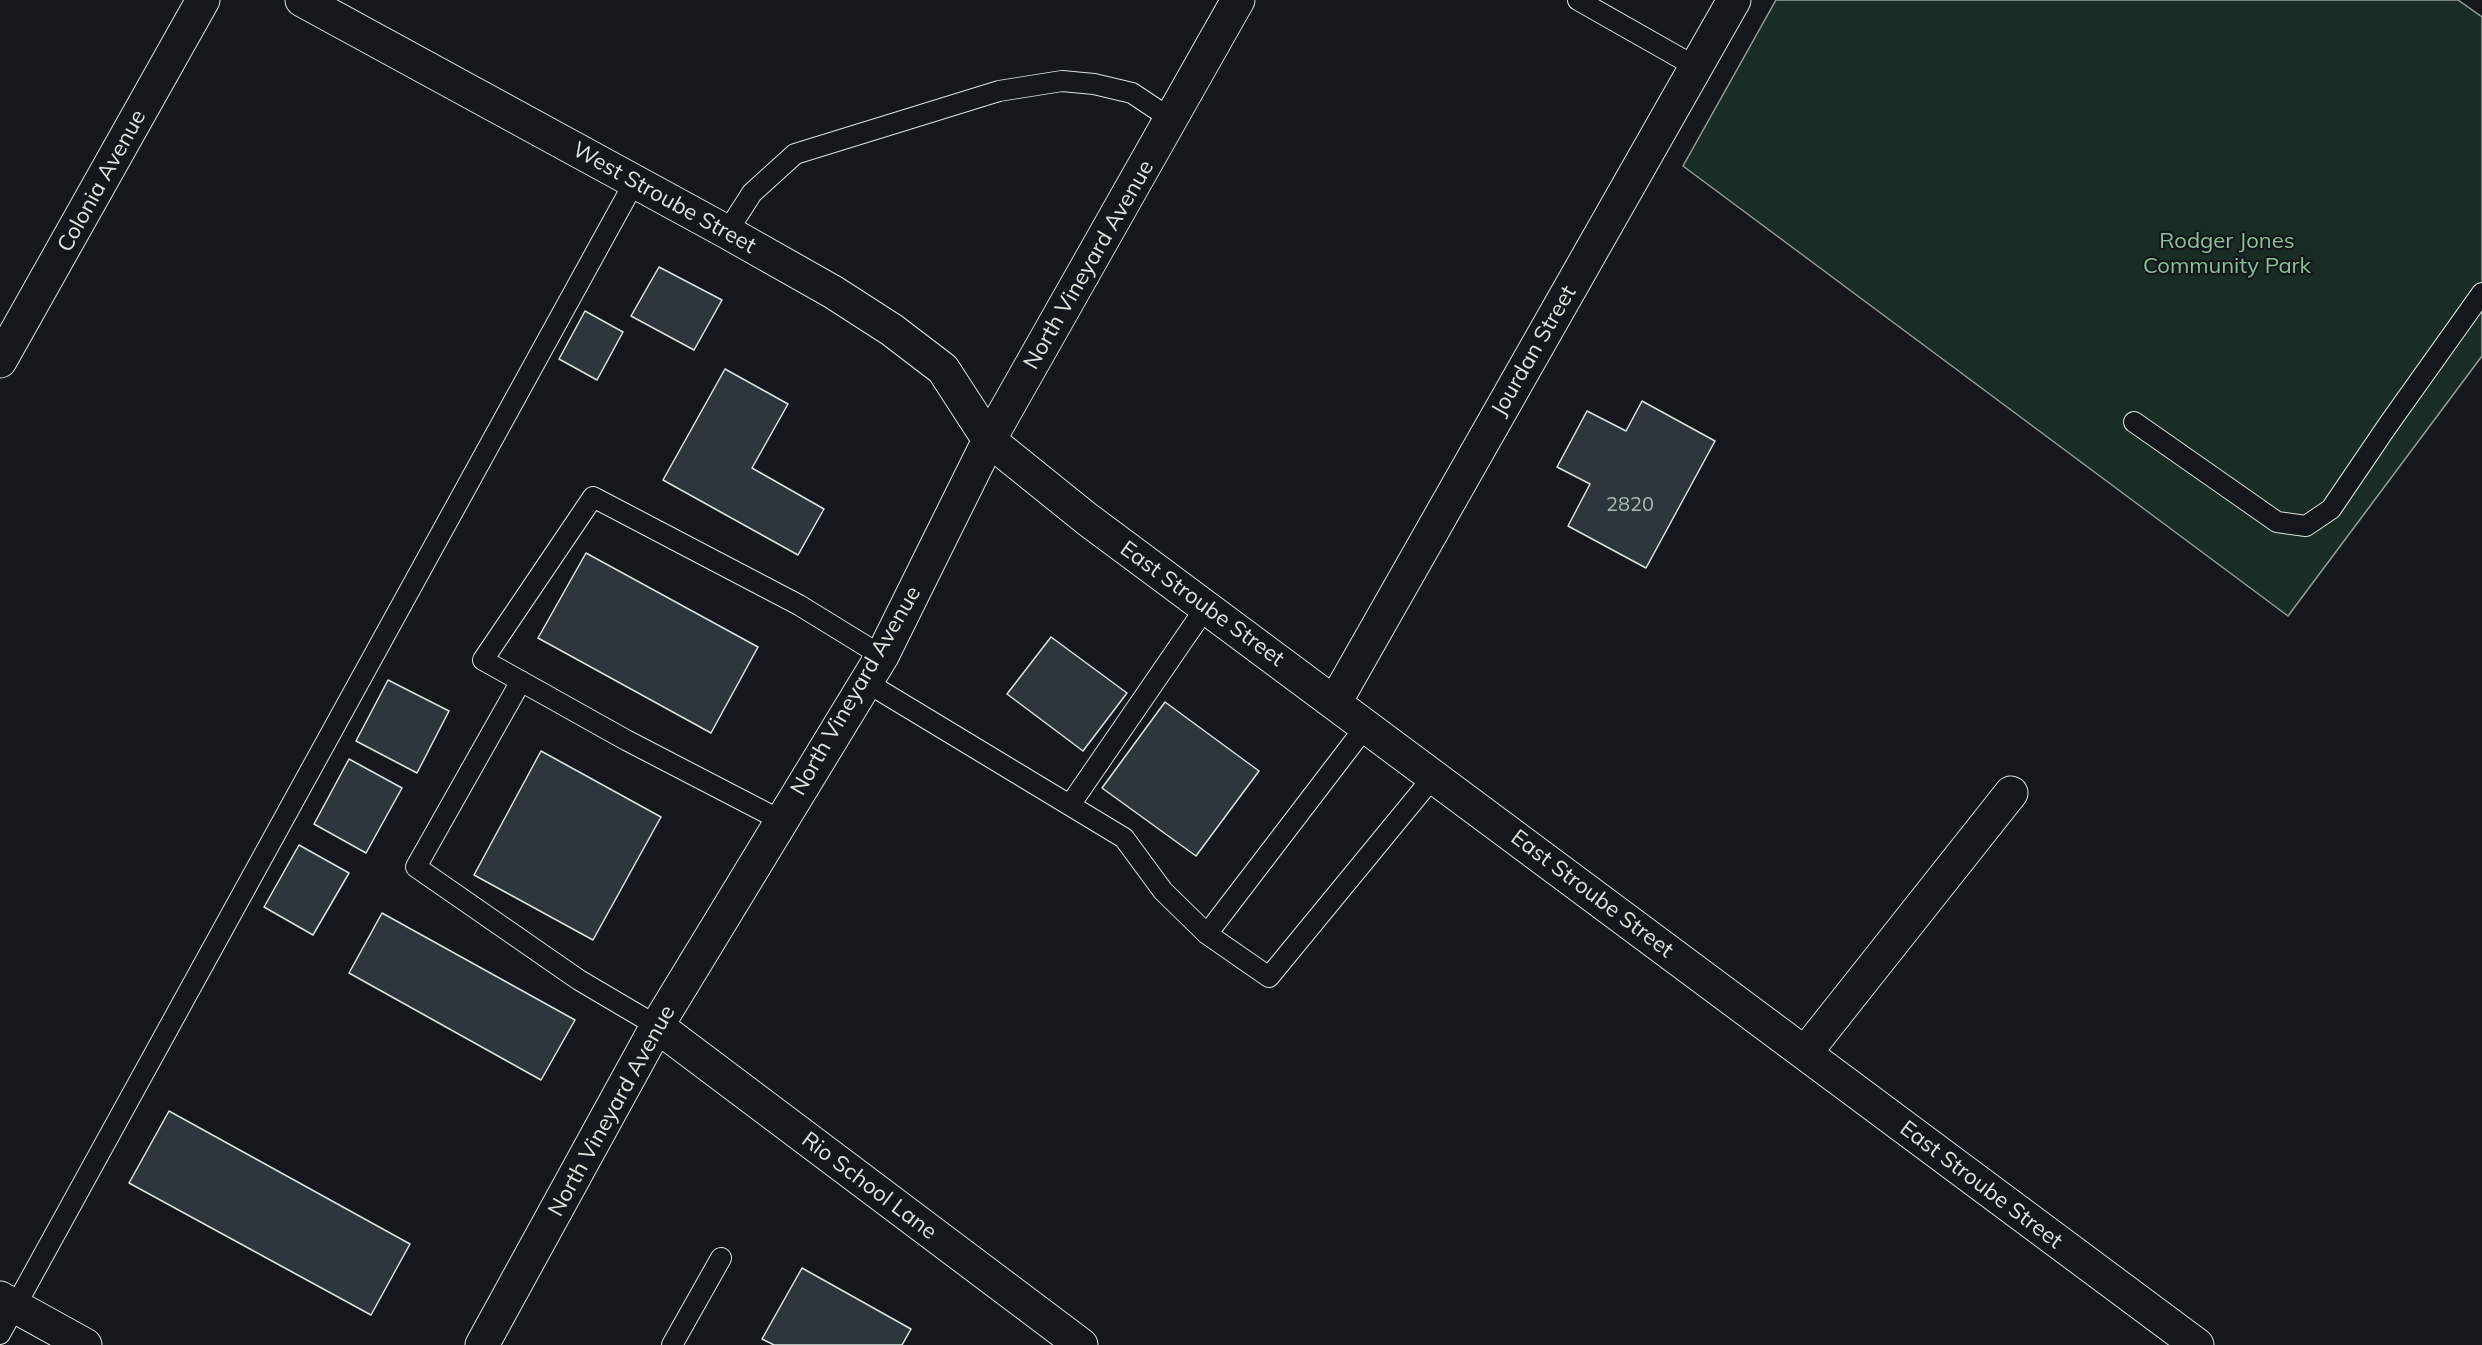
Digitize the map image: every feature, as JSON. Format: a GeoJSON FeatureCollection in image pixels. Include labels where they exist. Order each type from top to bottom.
{"type":"FeatureCollection","features":[{"type":"Feature","properties":{"kind":"street","name":"Colonia Avenue"},"geometry":{"type":"LineString","coordinates":[[0,361],[203,0]]}},
{"type":"Feature","properties":{"kind":"street","name":"West Stroube Street"},"geometry":{"type":"LineString","coordinates":[[302,0],[635,181],[833,292],[892,330],[943,369],[989,440]]}},
{"type":"Feature","properties":{"kind":"street","name":"North Vineyard Avenue"},"geometry":{"type":"LineString","coordinates":[[482,1345],[657,1026],[874,669],[989,440],[1238,0]]}},
{"type":"Feature","properties":{"kind":"street","name":"Jourdan Street"},"geometry":{"type":"LineString","coordinates":[[1335,702],[1734,0]]}},
{"type":"Feature","properties":{"kind":"street","name":"East Stroube Street"},"geometry":{"type":"LineString","coordinates":[[989,440],[1087,519],[2197,1345]]}},
{"type":"Feature","properties":{"kind":"street"},"geometry":{"type":"LineString","coordinates":[[1805,1053],[2011,793]]}},
{"type":"Feature","properties":{"kind":"street","name":"Rio School Lane"},"geometry":{"type":"LineString","coordinates":[[657,1026],[1081,1345]]}},
{"type":"Feature","properties":{"kind":"street"},"geometry":{"type":"LineString","coordinates":[[5,1313],[85,1345]]}},
{"type":"Feature","properties":{"kind":"lane"},"geometry":{"type":"LineString","coordinates":[[1578,0],[1696,67]]}},
{"type":"Feature","properties":{"kind":"lane"},"geometry":{"type":"LineString","coordinates":[[727,232],[752,193],[795,154],[999,91],[1062,81],[1094,84],[1132,93],[1171,119]]}},
{"type":"Feature","properties":{"kind":"lane"},"geometry":{"type":"LineString","coordinates":[[5,1313],[635,181]]}},
{"type":"Feature","properties":{"kind":"lane"},"geometry":{"type":"LineString","coordinates":[[2134,422],[2277,522],[2306,526],[2331,509],[2388,424],[2482,293]]}},
{"type":"Feature","properties":{"kind":"lane"},"geometry":{"type":"LineString","coordinates":[[782,821],[626,740],[483,660],[592,497],[799,605],[874,669],[1070,805],[1124,838],[1164,891],[1208,934],[1269,977],[1434,776]]}},
{"type":"Feature","properties":{"kind":"lane"},"geometry":{"type":"LineString","coordinates":[[1070,805],[1206,607]]}},
{"type":"Feature","properties":{"kind":"lane"},"geometry":{"type":"LineString","coordinates":[[521,681],[416,867],[579,980],[657,1026]]}},
{"type":"Feature","properties":{"kind":"lane"},"geometry":{"type":"LineString","coordinates":[[1208,934],[1366,726]]}},
{"type":"Feature","properties":{"kind":"lane"},"geometry":{"type":"LineString","coordinates":[[672,1345],[721,1258]]}},
{"type":"Feature","properties":{"kind":"green space","name":"Rodger Jones Community Park"},"geometry":{"type":"Polygon","coordinates":[[[1776,0],[2458,0],[2482,17],[2482,356],[2288,616],[1683,166],[1776,0]]]}},
{"type":"Feature","properties":{"kind":"building"},"geometry":{"type":"Polygon","coordinates":[[[659,267],[722,300],[694,350],[631,316],[659,267]]]}},
{"type":"Feature","properties":{"kind":"building"},"geometry":{"type":"Polygon","coordinates":[[[585,311],[623,332],[597,380],[559,359],[585,311]]]}},
{"type":"Feature","properties":{"kind":"building"},"geometry":{"type":"Polygon","coordinates":[[[725,369],[788,404],[752,468],[824,509],[798,555],[663,480],[725,369]]]}},
{"type":"Feature","properties":{"kind":"building"},"geometry":{"type":"Polygon","coordinates":[[[1642,401],[1715,441],[1646,568],[1568,526],[1590,484],[1557,467],[1587,411],[1626,431],[1642,401]]]}},
{"type":"Feature","properties":{"kind":"building"},"geometry":{"type":"Polygon","coordinates":[[[586,553],[758,647],[711,733],[538,638],[586,553]]]}},
{"type":"Feature","properties":{"kind":"building"},"geometry":{"type":"Polygon","coordinates":[[[1051,637],[1127,693],[1083,751],[1007,694],[1051,637]]]}},
{"type":"Feature","properties":{"kind":"building"},"geometry":{"type":"Polygon","coordinates":[[[388,680],[449,711],[417,773],[356,741],[388,680]]]}},
{"type":"Feature","properties":{"kind":"building"},"geometry":{"type":"Polygon","coordinates":[[[1165,702],[1259,771],[1196,856],[1102,788],[1165,702]]]}},
{"type":"Feature","properties":{"kind":"building"},"geometry":{"type":"Polygon","coordinates":[[[541,751],[661,817],[593,940],[474,875],[541,751]]]}},
{"type":"Feature","properties":{"kind":"building"},"geometry":{"type":"Polygon","coordinates":[[[349,759],[402,788],[366,853],[314,824],[349,759]]]}},
{"type":"Feature","properties":{"kind":"building"},"geometry":{"type":"Polygon","coordinates":[[[299,845],[349,873],[313,935],[264,907],[299,845]]]}},
{"type":"Feature","properties":{"kind":"building"},"geometry":{"type":"Polygon","coordinates":[[[382,913],[575,1020],[541,1080],[349,973],[382,913]]]}},
{"type":"Feature","properties":{"kind":"building"},"geometry":{"type":"Polygon","coordinates":[[[169,1111],[410,1244],[371,1315],[129,1183],[169,1111]]]}},
{"type":"Feature","properties":{"kind":"building"},"geometry":{"type":"Polygon","coordinates":[[[802,1268],[911,1329],[902,1345],[774,1345],[762,1339],[802,1268]]]}}]}
